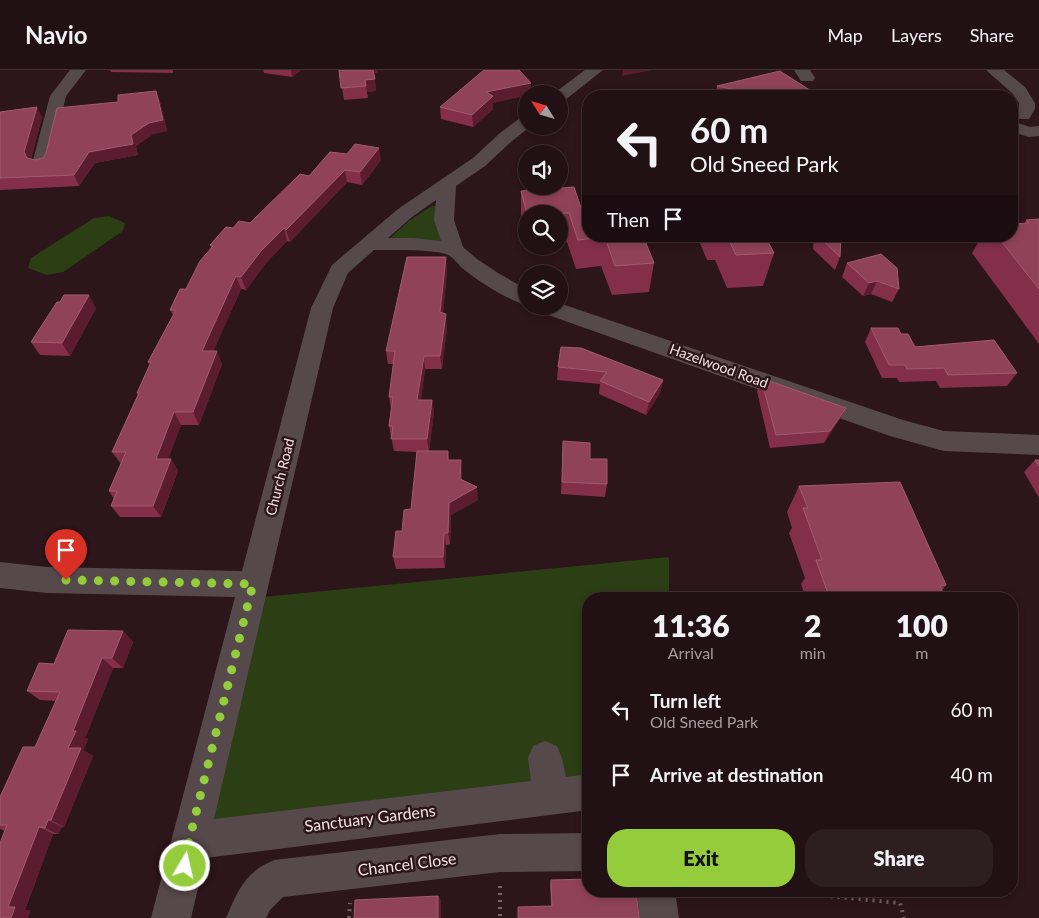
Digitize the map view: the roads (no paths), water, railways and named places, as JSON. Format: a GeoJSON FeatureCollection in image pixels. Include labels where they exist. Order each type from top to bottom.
{"type":"FeatureCollection","features":[{"type":"Feature","properties":{"kind":"street"},"geometry":{"type":"LineString","coordinates":[[41,164],[58,96],[78,70]]}},
{"type":"Feature","properties":{"kind":"street"},"geometry":{"type":"LineString","coordinates":[[568,89],[590,70]]}},
{"type":"Feature","properties":{"kind":"street"},"geometry":{"type":"LineString","coordinates":[[994,70],[1025,93],[1030,99],[1032,106],[1030,112],[1018,118]]}},
{"type":"Feature","properties":{"kind":"street"},"geometry":{"type":"LineString","coordinates":[[1018,119],[1032,118],[1039,124]]}},
{"type":"Feature","properties":{"kind":"street"},"geometry":{"type":"LineString","coordinates":[[1018,121],[1029,132],[1039,131]]}},
{"type":"Feature","properties":{"kind":"street","name":"Church Road"},"geometry":{"type":"LineString","coordinates":[[171,918],[322,308],[339,270],[405,213],[447,186],[479,162],[518,128]]}},
{"type":"Feature","properties":{"kind":"street"},"geometry":{"type":"LineString","coordinates":[[447,186],[444,220],[454,249],[470,264],[490,278],[518,294]]}},
{"type":"Feature","properties":{"kind":"street"},"geometry":{"type":"LineString","coordinates":[[369,244],[413,244],[454,249]]}},
{"type":"Feature","properties":{"kind":"street","name":"Hazelwood Road"},"geometry":{"type":"LineString","coordinates":[[568,314],[899,429],[944,441],[1039,445]]}},
{"type":"Feature","properties":{"kind":"street"},"geometry":{"type":"LineString","coordinates":[[0,576],[47,580],[253,584]]}},
{"type":"Feature","properties":{"kind":"street"},"geometry":{"type":"LineString","coordinates":[[545,758],[551,796]]}},
{"type":"Feature","properties":{"kind":"street","name":"Sanctuary Gardens"},"geometry":{"type":"LineString","coordinates":[[189,841],[582,793]]}},
{"type":"Feature","properties":{"kind":"street","name":"Chancel Close"},"geometry":{"type":"LineString","coordinates":[[246,918],[256,896],[274,879],[500,853],[582,852]]}},
{"type":"Feature","properties":{"kind":"street"},"geometry":{"type":"LineString","coordinates":[[657,897],[659,918]]}}]}
